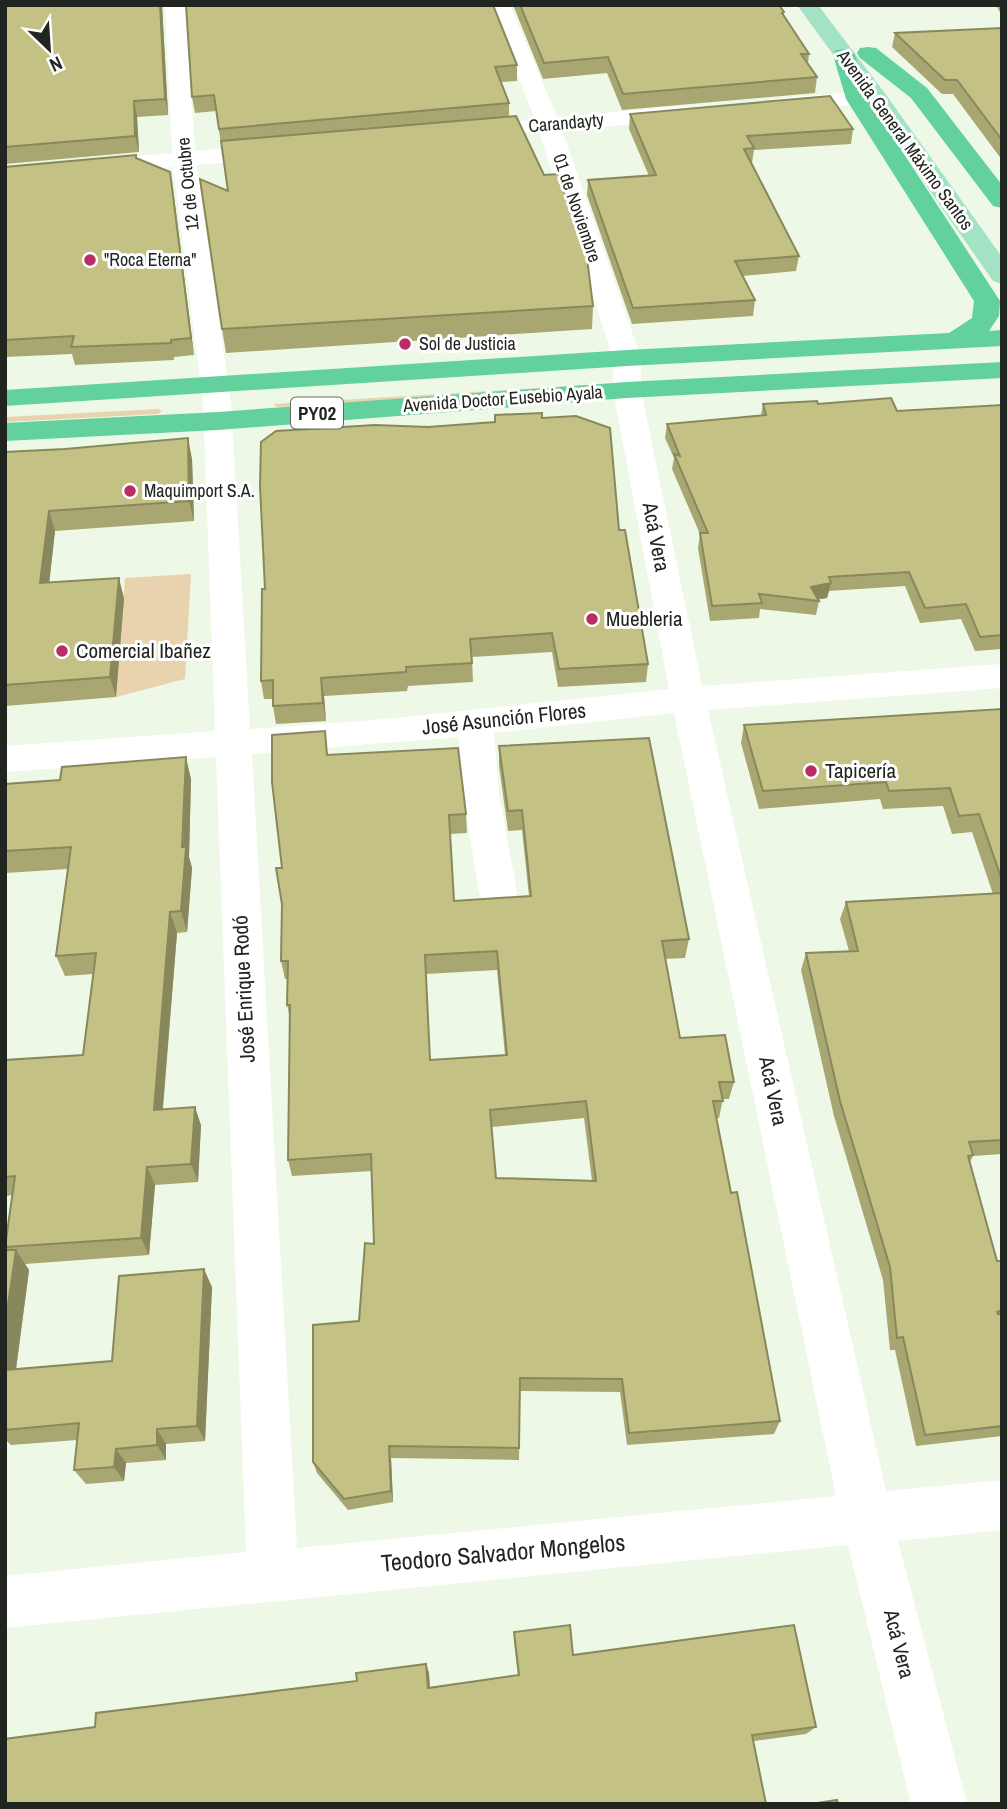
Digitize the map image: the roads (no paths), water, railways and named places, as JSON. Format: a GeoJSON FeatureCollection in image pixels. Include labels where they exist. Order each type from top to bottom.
{"type":"FeatureCollection","features":[{"type":"Feature","properties":{"kind":"highway"},"geometry":{"type":"LineString","coordinates":[[868,52],[919,93],[997,211]]}},
{"type":"Feature","properties":{"kind":"highway"},"geometry":{"type":"LineString","coordinates":[[845,55],[867,98],[986,301],[989,311],[982,324],[954,341]]}},
{"type":"Feature","properties":{"kind":"highway","name":"Avenida Doctor Eusebio Ayala"},"geometry":{"type":"LineString","coordinates":[[5,432],[216,403],[627,374],[1002,338]]}},
{"type":"Feature","properties":{"kind":"highway","name":"Avenida Doctor Eusebio Ayala"},"geometry":{"type":"LineString","coordinates":[[627,374],[988,371],[1002,377]]}},
{"type":"Feature","properties":{"kind":"highway","name":"Avenida Doctor Eusebio Ayala"},"geometry":{"type":"LineString","coordinates":[[5,398],[216,403]]}},
{"type":"Feature","properties":{"kind":"main road","name":"Avenida General Máximo Santos"},"geometry":{"type":"LineString","coordinates":[[807,5],[845,55]]}},
{"type":"Feature","properties":{"kind":"main road","name":"Avenida General Máximo Santos"},"geometry":{"type":"LineString","coordinates":[[841,15],[928,132],[997,211]]}},
{"type":"Feature","properties":{"kind":"main road","name":"Avenida General Máximo Santos"},"geometry":{"type":"LineString","coordinates":[[867,98],[902,133],[1002,276]]}},
{"type":"Feature","properties":{"kind":"street","name":"12 de Octubre"},"geometry":{"type":"LineString","coordinates":[[174,5],[184,159],[216,403]]}},
{"type":"Feature","properties":{"kind":"street","name":"01 de Noviembre"},"geometry":{"type":"LineString","coordinates":[[500,5],[548,124],[627,374]]}},
{"type":"Feature","properties":{"kind":"street"},"geometry":{"type":"LineString","coordinates":[[763,106],[867,98]]}},
{"type":"Feature","properties":{"kind":"street","name":"Carandayty"},"geometry":{"type":"LineString","coordinates":[[494,129],[709,111]]}},
{"type":"Feature","properties":{"kind":"street"},"geometry":{"type":"LineString","coordinates":[[5,174],[292,149]]}},
{"type":"Feature","properties":{"kind":"street","name":"Acá Vera"},"geometry":{"type":"LineString","coordinates":[[627,374],[688,699],[867,1520],[939,1804]]}},
{"type":"Feature","properties":{"kind":"street","name":"José Enrique Rodó"},"geometry":{"type":"LineString","coordinates":[[216,403],[273,1574]]}},
{"type":"Feature","properties":{"kind":"street","name":"José Asunción Flores"},"geometry":{"type":"LineString","coordinates":[[5,759],[476,723],[688,699],[1002,676]]}},
{"type":"Feature","properties":{"kind":"street"},"geometry":{"type":"LineString","coordinates":[[476,723],[481,794],[498,892]]}},
{"type":"Feature","properties":{"kind":"street","name":"Teodoro Salvador Mongelos"},"geometry":{"type":"LineString","coordinates":[[5,1602],[1002,1505]]}},
{"type":"Feature","properties":{"kind":"place","name":"\"Roca Eterna\""},"geometry":{"type":"Point","coordinates":[90,260]}},
{"type":"Feature","properties":{"kind":"place","name":"Sol de Justicia"},"geometry":{"type":"Point","coordinates":[405,344]}},
{"type":"Feature","properties":{"kind":"place","name":"Maquimport S.A."},"geometry":{"type":"Point","coordinates":[130,491]}},
{"type":"Feature","properties":{"kind":"place","name":"Muebleria"},"geometry":{"type":"Point","coordinates":[592,619]}},
{"type":"Feature","properties":{"kind":"place","name":"Comercial Ibañez"},"geometry":{"type":"Point","coordinates":[62,651]}},
{"type":"Feature","properties":{"kind":"place","name":"Tapicería"},"geometry":{"type":"Point","coordinates":[811,771]}}]}
